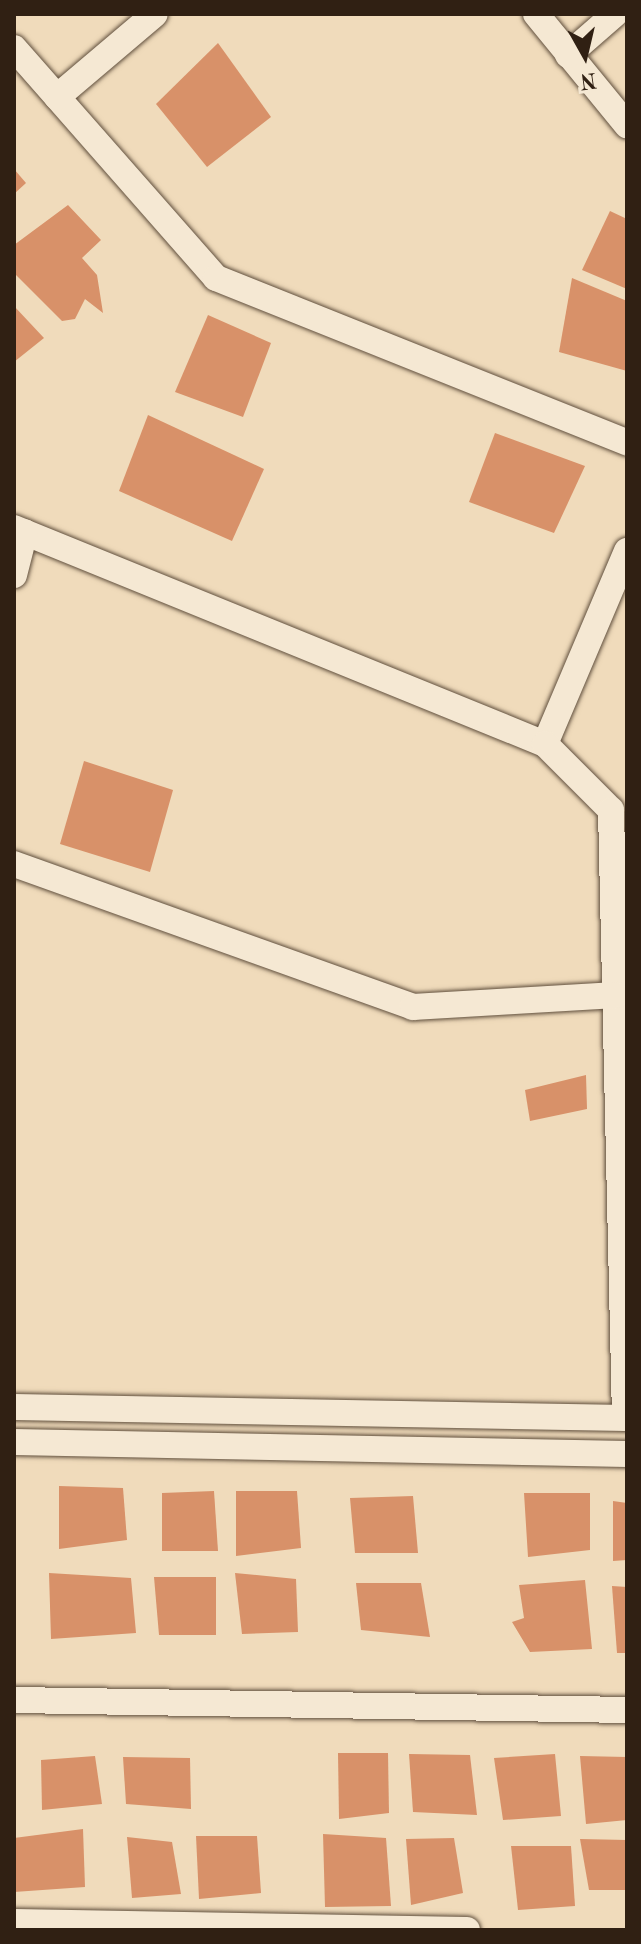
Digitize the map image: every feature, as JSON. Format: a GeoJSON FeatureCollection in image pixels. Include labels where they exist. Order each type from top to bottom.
{"type":"FeatureCollection","features":[{"type":"Feature","properties":{"kind":"street"},"geometry":{"type":"LineString","coordinates":[[57,97],[155,14]]}},
{"type":"Feature","properties":{"kind":"street"},"geometry":{"type":"LineString","coordinates":[[536,14],[627,125]]}},
{"type":"Feature","properties":{"kind":"street"},"geometry":{"type":"LineString","coordinates":[[568,55],[615,14]]}},
{"type":"Feature","properties":{"kind":"street"},"geometry":{"type":"LineString","coordinates":[[14,48],[216,278],[627,442]]}},
{"type":"Feature","properties":{"kind":"street"},"geometry":{"type":"LineString","coordinates":[[14,575],[20,530],[545,744],[611,810],[626,1418],[14,1407]]}},
{"type":"Feature","properties":{"kind":"street"},"geometry":{"type":"LineString","coordinates":[[545,744],[627,551]]}},
{"type":"Feature","properties":{"kind":"street"},"geometry":{"type":"LineString","coordinates":[[14,864],[413,1007],[616,995]]}},
{"type":"Feature","properties":{"kind":"street"},"geometry":{"type":"LineString","coordinates":[[14,1442],[627,1454]]}},
{"type":"Feature","properties":{"kind":"street"},"geometry":{"type":"LineString","coordinates":[[14,1700],[627,1710]]}},
{"type":"Feature","properties":{"kind":"street"},"geometry":{"type":"LineString","coordinates":[[14,1922],[467,1930]]}},
{"type":"Feature","properties":{"kind":"building"},"geometry":{"type":"Polygon","coordinates":[[[218,43],[271,117],[207,167],[156,104],[218,43]]]}},
{"type":"Feature","properties":{"kind":"building"},"geometry":{"type":"Polygon","coordinates":[[[14,169],[26,183],[14,194],[14,169]]]}},
{"type":"Feature","properties":{"kind":"building"},"geometry":{"type":"Polygon","coordinates":[[[68,205],[101,240],[82,258],[97,275],[103,313],[85,299],[75,319],[62,321],[14,273],[14,245],[68,205]]]}},
{"type":"Feature","properties":{"kind":"building"},"geometry":{"type":"Polygon","coordinates":[[[610,211],[627,219],[627,289],[582,270],[610,211]]]}},
{"type":"Feature","properties":{"kind":"building"},"geometry":{"type":"Polygon","coordinates":[[[572,278],[627,301],[627,371],[559,352],[572,278]]]}},
{"type":"Feature","properties":{"kind":"building"},"geometry":{"type":"Polygon","coordinates":[[[14,306],[44,338],[14,362],[14,306]]]}},
{"type":"Feature","properties":{"kind":"building"},"geometry":{"type":"Polygon","coordinates":[[[208,315],[271,343],[243,417],[175,392],[208,315]]]}},
{"type":"Feature","properties":{"kind":"building"},"geometry":{"type":"Polygon","coordinates":[[[148,415],[264,469],[232,541],[119,491],[148,415]]]}},
{"type":"Feature","properties":{"kind":"building"},"geometry":{"type":"Polygon","coordinates":[[[495,433],[585,466],[554,533],[469,502],[495,433]]]}},
{"type":"Feature","properties":{"kind":"building"},"geometry":{"type":"Polygon","coordinates":[[[84,761],[173,790],[150,872],[60,844],[84,761]]]}},
{"type":"Feature","properties":{"kind":"building"},"geometry":{"type":"Polygon","coordinates":[[[586,1075],[587,1109],[530,1121],[525,1090],[586,1075]]]}},
{"type":"Feature","properties":{"kind":"building"},"geometry":{"type":"Polygon","coordinates":[[[59,1486],[123,1488],[127,1540],[59,1549],[59,1486]]]}},
{"type":"Feature","properties":{"kind":"building"},"geometry":{"type":"Polygon","coordinates":[[[214,1491],[218,1551],[162,1551],[162,1493],[214,1491]]]}},
{"type":"Feature","properties":{"kind":"building"},"geometry":{"type":"Polygon","coordinates":[[[236,1491],[297,1491],[301,1548],[236,1556],[236,1491]]]}},
{"type":"Feature","properties":{"kind":"building"},"geometry":{"type":"Polygon","coordinates":[[[524,1493],[590,1493],[590,1550],[528,1557],[524,1493]]]}},
{"type":"Feature","properties":{"kind":"building"},"geometry":{"type":"Polygon","coordinates":[[[413,1496],[418,1553],[355,1553],[350,1498],[413,1496]]]}},
{"type":"Feature","properties":{"kind":"building"},"geometry":{"type":"Polygon","coordinates":[[[613,1501],[627,1503],[627,1560],[613,1561],[613,1501]]]}},
{"type":"Feature","properties":{"kind":"building"},"geometry":{"type":"Polygon","coordinates":[[[49,1573],[131,1578],[136,1633],[51,1639],[49,1573]]]}},
{"type":"Feature","properties":{"kind":"building"},"geometry":{"type":"Polygon","coordinates":[[[235,1573],[296,1579],[298,1632],[242,1634],[235,1573]]]}},
{"type":"Feature","properties":{"kind":"building"},"geometry":{"type":"Polygon","coordinates":[[[154,1577],[216,1577],[216,1635],[159,1635],[154,1577]]]}},
{"type":"Feature","properties":{"kind":"building"},"geometry":{"type":"Polygon","coordinates":[[[585,1580],[592,1649],[530,1652],[512,1622],[524,1618],[519,1585],[585,1580]]]}},
{"type":"Feature","properties":{"kind":"building"},"geometry":{"type":"Polygon","coordinates":[[[356,1583],[421,1583],[430,1637],[361,1630],[356,1583]]]}},
{"type":"Feature","properties":{"kind":"building"},"geometry":{"type":"Polygon","coordinates":[[[612,1586],[627,1587],[627,1653],[617,1653],[612,1586]]]}},
{"type":"Feature","properties":{"kind":"building"},"geometry":{"type":"Polygon","coordinates":[[[338,1753],[388,1753],[389,1813],[339,1819],[338,1753]]]}},
{"type":"Feature","properties":{"kind":"building"},"geometry":{"type":"Polygon","coordinates":[[[409,1754],[470,1755],[477,1815],[413,1812],[409,1754]]]}},
{"type":"Feature","properties":{"kind":"building"},"geometry":{"type":"Polygon","coordinates":[[[555,1754],[561,1816],[503,1820],[494,1758],[555,1754]]]}},
{"type":"Feature","properties":{"kind":"building"},"geometry":{"type":"Polygon","coordinates":[[[95,1756],[102,1804],[42,1810],[41,1760],[95,1756]]]}},
{"type":"Feature","properties":{"kind":"building"},"geometry":{"type":"Polygon","coordinates":[[[580,1756],[627,1757],[627,1820],[586,1824],[580,1756]]]}},
{"type":"Feature","properties":{"kind":"building"},"geometry":{"type":"Polygon","coordinates":[[[123,1757],[190,1758],[191,1809],[126,1804],[123,1757]]]}},
{"type":"Feature","properties":{"kind":"building"},"geometry":{"type":"Polygon","coordinates":[[[83,1829],[85,1887],[14,1892],[14,1838],[83,1829]]]}},
{"type":"Feature","properties":{"kind":"building"},"geometry":{"type":"Polygon","coordinates":[[[323,1834],[386,1838],[391,1906],[325,1907],[323,1834]]]}},
{"type":"Feature","properties":{"kind":"building"},"geometry":{"type":"Polygon","coordinates":[[[196,1836],[257,1836],[261,1893],[199,1899],[196,1836]]]}},
{"type":"Feature","properties":{"kind":"building"},"geometry":{"type":"Polygon","coordinates":[[[127,1837],[172,1842],[181,1894],[132,1898],[127,1837]]]}},
{"type":"Feature","properties":{"kind":"building"},"geometry":{"type":"Polygon","coordinates":[[[454,1838],[463,1893],[411,1905],[406,1839],[454,1838]]]}},
{"type":"Feature","properties":{"kind":"building"},"geometry":{"type":"Polygon","coordinates":[[[580,1839],[627,1840],[627,1890],[589,1890],[580,1839]]]}},
{"type":"Feature","properties":{"kind":"building"},"geometry":{"type":"Polygon","coordinates":[[[511,1846],[571,1846],[575,1906],[518,1910],[511,1846]]]}}]}
